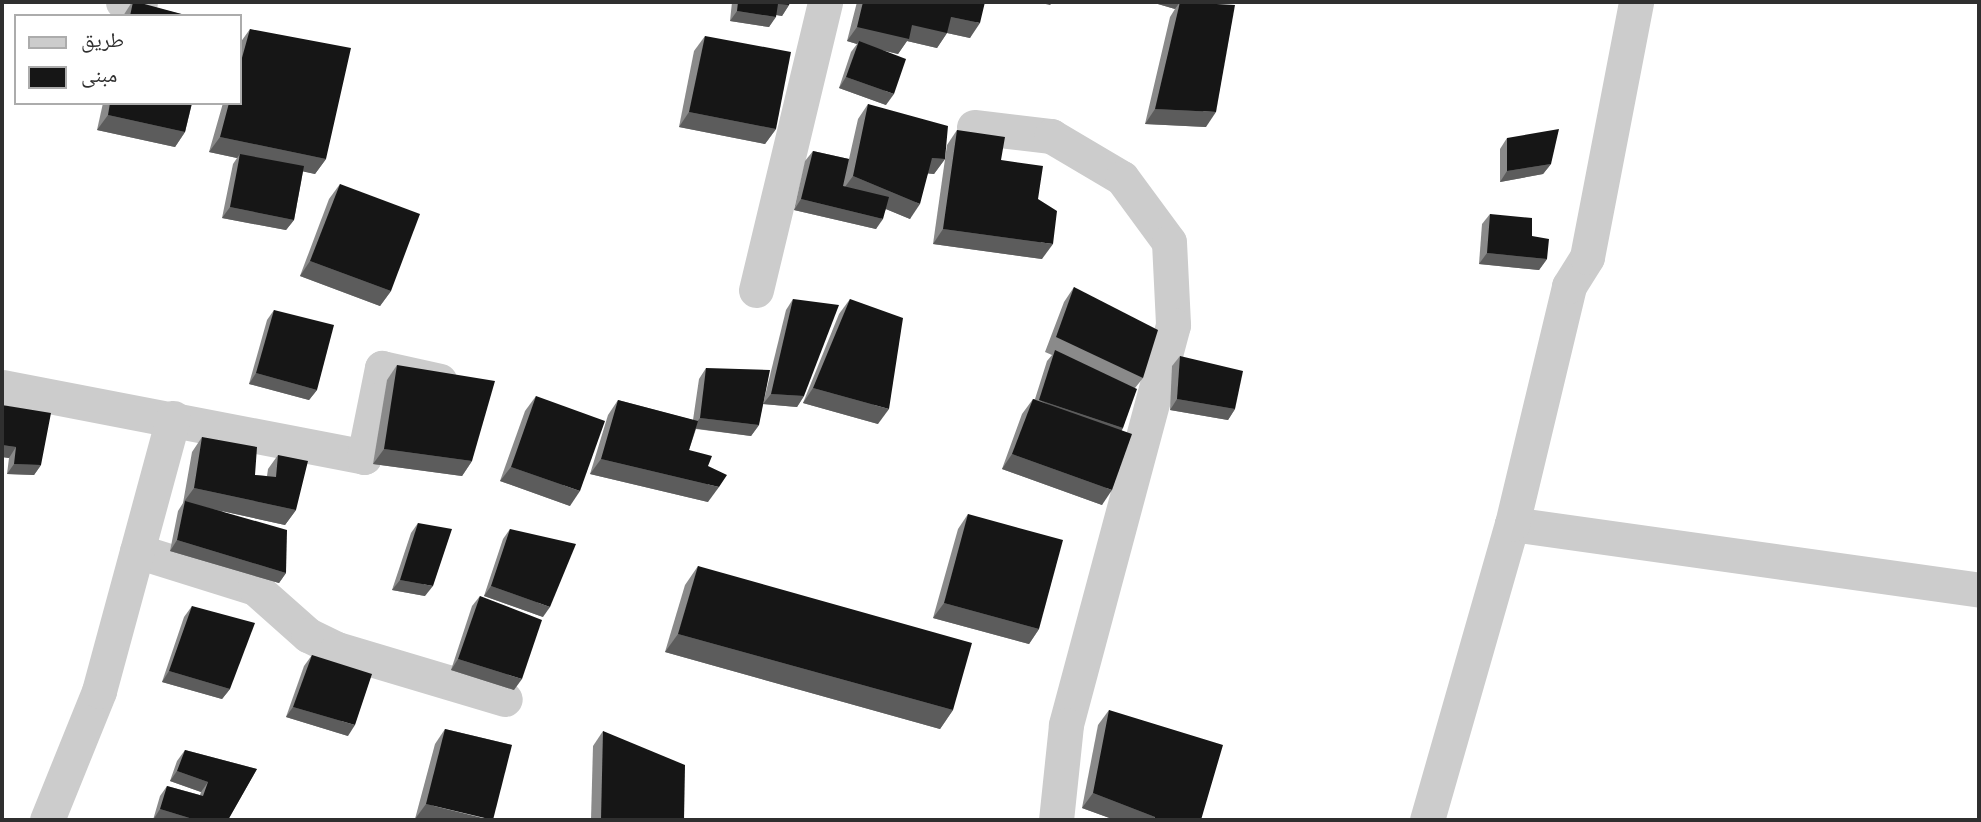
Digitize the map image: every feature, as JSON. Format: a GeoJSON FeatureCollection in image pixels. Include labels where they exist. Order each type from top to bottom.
{"type":"FeatureCollection","features":[{"type":"Feature","properties":{"kind":"street"},"geometry":{"type":"LineString","coordinates":[[124,2],[140,2]]}},
{"type":"Feature","properties":{"kind":"street"},"geometry":{"type":"LineString","coordinates":[[756,290],[825,2]]}},
{"type":"Feature","properties":{"kind":"street"},"geometry":{"type":"LineString","coordinates":[[1427,820],[1512,524],[1569,286],[1587,257],[1636,2]]}},
{"type":"Feature","properties":{"kind":"street"},"geometry":{"type":"LineString","coordinates":[[974,127],[1051,136],[1122,178],[1169,242],[1173,325],[1066,725],[1056,820]]}},
{"type":"Feature","properties":{"kind":"street"},"geometry":{"type":"LineString","coordinates":[[2,387],[364,457],[382,368],[464,387]]}},
{"type":"Feature","properties":{"kind":"street"},"geometry":{"type":"LineString","coordinates":[[47,820],[99,691],[173,418]]}},
{"type":"Feature","properties":{"kind":"street"},"geometry":{"type":"LineString","coordinates":[[1512,524],[1979,590]]}},
{"type":"Feature","properties":{"kind":"street"},"geometry":{"type":"LineString","coordinates":[[137,551],[255,588],[308,635],[337,649],[505,699]]}},
{"type":"Feature","properties":{"kind":"building"},"geometry":{"type":"Polygon","coordinates":[[[133,2],[137,2],[182,14],[130,14],[133,2]]]}},
{"type":"Feature","properties":{"kind":"building"},"geometry":{"type":"Polygon","coordinates":[[[738,2],[790,2],[789,5],[778,4],[776,17],[737,11],[738,2]]]}},
{"type":"Feature","properties":{"kind":"building"},"geometry":{"type":"Polygon","coordinates":[[[863,2],[985,2],[980,23],[951,17],[947,33],[912,25],[909,39],[857,27],[863,2]]]}},
{"type":"Feature","properties":{"kind":"building"},"geometry":{"type":"Polygon","coordinates":[[[1180,2],[1235,5],[1216,112],[1155,109],[1180,2]]]}},
{"type":"Feature","properties":{"kind":"building"},"geometry":{"type":"Polygon","coordinates":[[[250,29],[351,48],[326,159],[220,137],[228,105],[242,105],[242,58],[250,29]]]}},
{"type":"Feature","properties":{"kind":"building"},"geometry":{"type":"Polygon","coordinates":[[[705,36],[791,52],[776,129],[689,112],[705,36]]]}},
{"type":"Feature","properties":{"kind":"building"},"geometry":{"type":"Polygon","coordinates":[[[859,41],[906,59],[894,94],[846,77],[859,41]]]}},
{"type":"Feature","properties":{"kind":"building"},"geometry":{"type":"Polygon","coordinates":[[[868,104],[948,126],[945,159],[932,158],[920,204],[853,176],[868,104]]]}},
{"type":"Feature","properties":{"kind":"building"},"geometry":{"type":"Polygon","coordinates":[[[110,105],[192,105],[185,132],[108,115],[110,105]]]}},
{"type":"Feature","properties":{"kind":"building"},"geometry":{"type":"Polygon","coordinates":[[[1559,129],[1551,164],[1507,171],[1507,138],[1559,129]]]}},
{"type":"Feature","properties":{"kind":"building"},"geometry":{"type":"Polygon","coordinates":[[[957,130],[1005,137],[1001,160],[1043,166],[1038,199],[1057,211],[1053,244],[943,229],[957,130]]]}},
{"type":"Feature","properties":{"kind":"building"},"geometry":{"type":"Polygon","coordinates":[[[813,151],[849,159],[843,186],[889,197],[883,219],[801,199],[813,151]]]}},
{"type":"Feature","properties":{"kind":"building"},"geometry":{"type":"Polygon","coordinates":[[[240,154],[304,166],[294,220],[230,207],[240,154]]]}},
{"type":"Feature","properties":{"kind":"building"},"geometry":{"type":"Polygon","coordinates":[[[340,184],[420,214],[391,291],[310,261],[340,184]]]}},
{"type":"Feature","properties":{"kind":"building"},"geometry":{"type":"Polygon","coordinates":[[[1490,214],[1532,218],[1532,236],[1549,239],[1547,259],[1487,253],[1490,214]]]}},
{"type":"Feature","properties":{"kind":"building"},"geometry":{"type":"Polygon","coordinates":[[[1074,287],[1158,330],[1143,378],[1056,337],[1074,287]]]}},
{"type":"Feature","properties":{"kind":"building"},"geometry":{"type":"Polygon","coordinates":[[[793,299],[839,305],[804,396],[771,394],[793,299]]]}},
{"type":"Feature","properties":{"kind":"building"},"geometry":{"type":"Polygon","coordinates":[[[850,299],[903,318],[889,409],[813,388],[850,299]]]}},
{"type":"Feature","properties":{"kind":"building"},"geometry":{"type":"Polygon","coordinates":[[[274,310],[334,325],[317,390],[256,373],[274,310]]]}},
{"type":"Feature","properties":{"kind":"building"},"geometry":{"type":"Polygon","coordinates":[[[1055,350],[1137,389],[1123,428],[1039,400],[1055,350]]]}},
{"type":"Feature","properties":{"kind":"building"},"geometry":{"type":"Polygon","coordinates":[[[1180,356],[1243,371],[1235,409],[1177,399],[1180,356]]]}},
{"type":"Feature","properties":{"kind":"building"},"geometry":{"type":"Polygon","coordinates":[[[397,365],[495,381],[472,461],[384,449],[397,365]]]}},
{"type":"Feature","properties":{"kind":"building"},"geometry":{"type":"Polygon","coordinates":[[[706,368],[770,370],[759,425],[700,418],[706,368]]]}},
{"type":"Feature","properties":{"kind":"building"},"geometry":{"type":"Polygon","coordinates":[[[536,396],[605,421],[580,491],[511,467],[536,396]]]}},
{"type":"Feature","properties":{"kind":"building"},"geometry":{"type":"Polygon","coordinates":[[[1033,399],[1132,434],[1112,490],[1012,454],[1033,399]]]}},
{"type":"Feature","properties":{"kind":"building"},"geometry":{"type":"Polygon","coordinates":[[[618,400],[698,421],[689,450],[712,456],[708,466],[727,475],[719,487],[601,459],[618,400]]]}},
{"type":"Feature","properties":{"kind":"building"},"geometry":{"type":"Polygon","coordinates":[[[2,405],[51,413],[41,465],[14,464],[16,447],[2,445],[2,405]]]}},
{"type":"Feature","properties":{"kind":"building"},"geometry":{"type":"Polygon","coordinates":[[[202,437],[257,447],[255,475],[276,477],[278,455],[308,461],[296,510],[194,488],[202,437]]]}},
{"type":"Feature","properties":{"kind":"building"},"geometry":{"type":"Polygon","coordinates":[[[185,501],[287,530],[286,573],[177,540],[185,501]]]}},
{"type":"Feature","properties":{"kind":"building"},"geometry":{"type":"Polygon","coordinates":[[[968,514],[1063,540],[1039,629],[944,603],[968,514]]]}},
{"type":"Feature","properties":{"kind":"building"},"geometry":{"type":"Polygon","coordinates":[[[418,523],[452,529],[433,586],[400,580],[418,523]]]}},
{"type":"Feature","properties":{"kind":"building"},"geometry":{"type":"Polygon","coordinates":[[[510,529],[576,544],[550,607],[491,586],[510,529]]]}},
{"type":"Feature","properties":{"kind":"building"},"geometry":{"type":"Polygon","coordinates":[[[698,566],[972,643],[953,710],[678,634],[698,566]]]}},
{"type":"Feature","properties":{"kind":"building"},"geometry":{"type":"Polygon","coordinates":[[[480,596],[542,620],[522,679],[458,659],[480,596]]]}},
{"type":"Feature","properties":{"kind":"building"},"geometry":{"type":"Polygon","coordinates":[[[192,606],[255,623],[230,689],[169,671],[192,606]]]}},
{"type":"Feature","properties":{"kind":"building"},"geometry":{"type":"Polygon","coordinates":[[[312,655],[372,674],[355,725],[293,707],[312,655]]]}},
{"type":"Feature","properties":{"kind":"building"},"geometry":{"type":"Polygon","coordinates":[[[1109,710],[1223,745],[1201,820],[1155,820],[1155,817],[1093,793],[1109,710]]]}},
{"type":"Feature","properties":{"kind":"building"},"geometry":{"type":"Polygon","coordinates":[[[445,729],[512,745],[493,820],[426,804],[445,729]]]}},
{"type":"Feature","properties":{"kind":"building"},"geometry":{"type":"Polygon","coordinates":[[[603,731],[685,765],[684,820],[601,820],[603,731]]]}},
{"type":"Feature","properties":{"kind":"building"},"geometry":{"type":"Polygon","coordinates":[[[185,750],[257,769],[228,820],[196,820],[160,809],[167,786],[203,796],[208,782],[177,771],[185,750]]]}}]}
